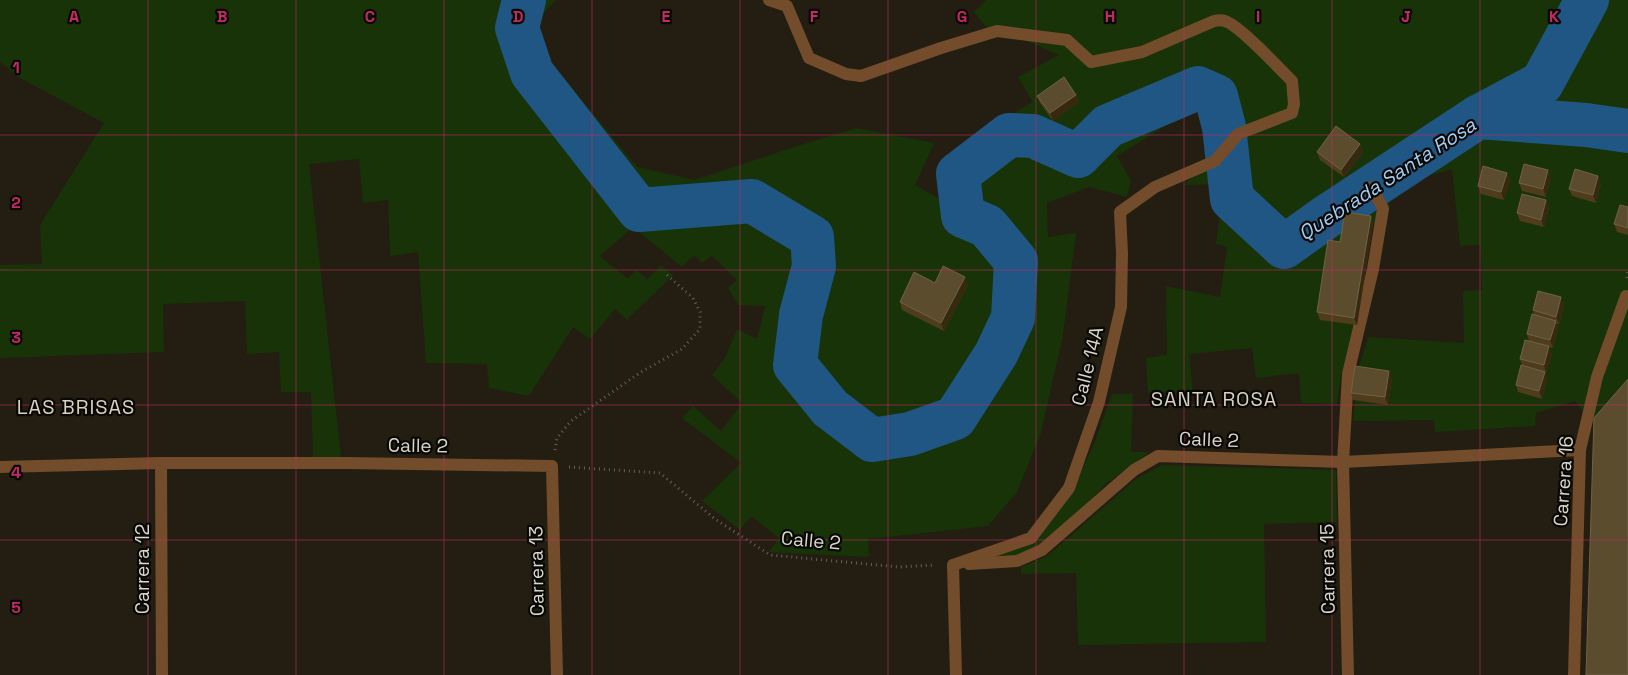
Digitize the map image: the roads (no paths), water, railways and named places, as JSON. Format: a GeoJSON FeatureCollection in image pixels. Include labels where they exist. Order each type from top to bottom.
{"type":"FeatureCollection","features":[{"type":"Feature","properties":{"kind":"street","name":"Calle 14A"},"geometry":{"type":"LineString","coordinates":[[769,0],[787,6],[808,58],[846,74],[861,76],[997,31],[1067,40],[1090,62],[1142,52],[1214,20],[1224,20],[1242,33],[1292,82],[1294,104],[1292,113],[1238,134],[1215,161],[1155,188],[1120,212],[1122,252],[1121,307],[1099,402],[1069,488],[1031,538],[953,565]]}},
{"type":"Feature","properties":{"kind":"street","name":"Carrera 15"},"geometry":{"type":"LineString","coordinates":[[1348,675],[1343,462],[1348,374],[1373,269],[1384,209],[1372,187]]}},
{"type":"Feature","properties":{"kind":"street","name":"Carrera 16"},"geometry":{"type":"LineString","coordinates":[[1574,675],[1580,450],[1597,377],[1626,296]]}},
{"type":"Feature","properties":{"kind":"street","name":"Calle 2"},"geometry":{"type":"LineString","coordinates":[[953,565],[1017,561],[1042,550],[1134,470],[1158,456],[1343,462],[1580,450]]}},
{"type":"Feature","properties":{"kind":"street","name":"Calle 2"},"geometry":{"type":"LineString","coordinates":[[0,467],[161,463],[552,466]]}},
{"type":"Feature","properties":{"kind":"street","name":"Carrera 12"},"geometry":{"type":"LineString","coordinates":[[161,463],[162,675]]}},
{"type":"Feature","properties":{"kind":"street","name":"Carrera 13"},"geometry":{"type":"LineString","coordinates":[[552,466],[557,675]]}},
{"type":"Feature","properties":{"kind":"street"},"geometry":{"type":"LineString","coordinates":[[953,565],[956,675]]}},
{"type":"Feature","properties":{"kind":"waterway","name":"Quebrada Santa Rosa"},"geometry":{"type":"LineString","coordinates":[[524,0],[517,28],[532,73],[639,210],[752,201],[812,237],[814,266],[801,315],[795,365],[830,408],[872,440],[910,434],[955,418],[996,354],[1013,318],[1016,261],[987,226],[963,216],[958,174],[1009,135],[1033,136],[1078,156],[1108,126],[1198,88],[1216,96],[1224,127],[1232,199],[1284,247],[1326,217],[1478,117],[1586,125],[1628,131]]}},
{"type":"Feature","properties":{"kind":"waterway"},"geometry":{"type":"LineString","coordinates":[[1478,117],[1542,83],[1587,0]]}},
{"type":"Feature","properties":{"kind":"district","name":"SANTA ROSA"},"geometry":{"type":"Point","coordinates":[1214,399]}},
{"type":"Feature","properties":{"kind":"district","name":"LAS BRISAS"},"geometry":{"type":"Point","coordinates":[76,407]}}]}
